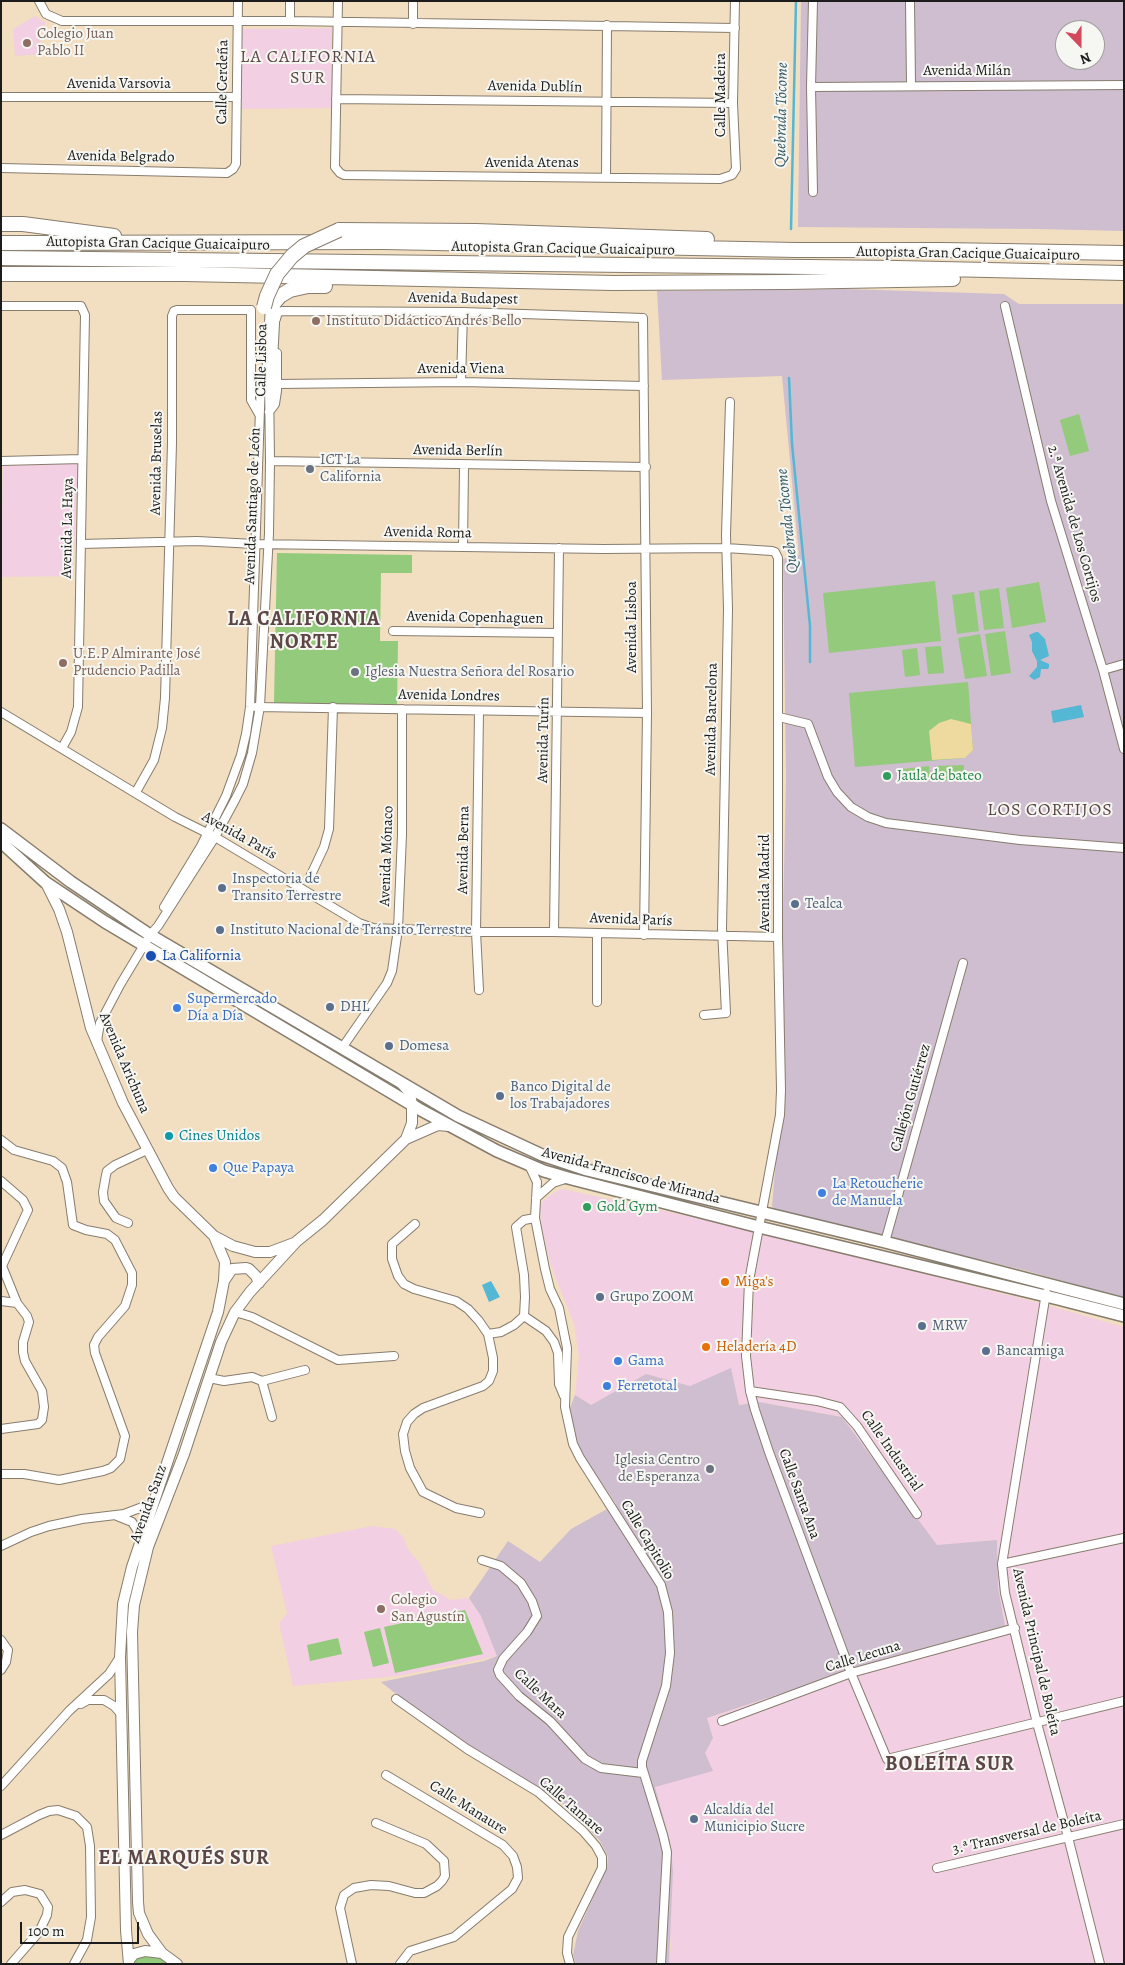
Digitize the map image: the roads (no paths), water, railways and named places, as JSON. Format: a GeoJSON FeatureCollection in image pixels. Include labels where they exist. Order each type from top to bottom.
{"type":"FeatureCollection","features":[{"type":"Feature","properties":{"kind":"highway"},"geometry":{"type":"LineString","coordinates":[[1,224],[23,224],[172,243]]}},
{"type":"Feature","properties":{"kind":"highway"},"geometry":{"type":"LineString","coordinates":[[269,381],[264,307],[277,274],[292,256],[304,246],[339,230],[476,231],[739,240],[778,242],[796,250]]}},
{"type":"Feature","properties":{"kind":"highway","name":"Autopista Gran Cacique Guaicaipuro"},"geometry":{"type":"LineString","coordinates":[[1,243],[383,242],[796,250],[1124,253]]}},
{"type":"Feature","properties":{"kind":"highway","name":"Autopista Gran Cacique Guaicaipuro"},"geometry":{"type":"LineString","coordinates":[[1,258],[1124,273]]}},
{"type":"Feature","properties":{"kind":"highway"},"geometry":{"type":"LineString","coordinates":[[1,274],[185,274],[613,283],[967,279],[1034,271]]}},
{"type":"Feature","properties":{"kind":"highway"},"geometry":{"type":"LineString","coordinates":[[269,381],[273,304],[285,292],[298,287],[475,284],[547,286],[613,283]]}},
{"type":"Feature","properties":{"kind":"main road","name":"Avenida Francisco de Miranda"},"geometry":{"type":"LineString","coordinates":[[1,829],[71,882],[150,934],[458,1116],[542,1155],[587,1170],[885,1242],[1124,1304]]}},
{"type":"Feature","properties":{"kind":"main road","name":"Avenida Francisco de Miranda"},"geometry":{"type":"LineString","coordinates":[[1,842],[45,882],[144,945],[412,1105],[497,1151],[568,1178],[759,1227],[1124,1316]]}},
{"type":"Feature","properties":{"kind":"street"},"geometry":{"type":"LineString","coordinates":[[39,1],[46,14],[62,21],[290,21],[735,28]]}},
{"type":"Feature","properties":{"kind":"street","name":"Calle Cerdeña"},"geometry":{"type":"LineString","coordinates":[[236,164],[238,1]]}},
{"type":"Feature","properties":{"kind":"street"},"geometry":{"type":"LineString","coordinates":[[290,1],[290,21]]}},
{"type":"Feature","properties":{"kind":"street"},"geometry":{"type":"LineString","coordinates":[[336,99],[338,1]]}},
{"type":"Feature","properties":{"kind":"street"},"geometry":{"type":"LineString","coordinates":[[413,1],[413,24]]}},
{"type":"Feature","properties":{"kind":"street","name":"Calle Madeira"},"geometry":{"type":"LineString","coordinates":[[720,180],[732,175],[736,169],[733,103],[735,1]]}},
{"type":"Feature","properties":{"kind":"street"},"geometry":{"type":"LineString","coordinates":[[813,192],[811,87],[814,1]]}},
{"type":"Feature","properties":{"kind":"street"},"geometry":{"type":"LineString","coordinates":[[910,1],[911,85]]}},
{"type":"Feature","properties":{"kind":"street"},"geometry":{"type":"LineString","coordinates":[[606,177],[607,25]]}},
{"type":"Feature","properties":{"kind":"street","name":"Avenida Milán"},"geometry":{"type":"LineString","coordinates":[[811,87],[1124,85]]}},
{"type":"Feature","properties":{"kind":"street","name":"Avenida Varsovia"},"geometry":{"type":"LineString","coordinates":[[1,97],[237,97]]}},
{"type":"Feature","properties":{"kind":"street","name":"Avenida Dublín"},"geometry":{"type":"LineString","coordinates":[[336,99],[733,103]]}},
{"type":"Feature","properties":{"kind":"street","name":"Avenida Atenas"},"geometry":{"type":"LineString","coordinates":[[336,99],[335,167],[344,175],[720,180]]}},
{"type":"Feature","properties":{"kind":"street","name":"Avenida Belgrado"},"geometry":{"type":"LineString","coordinates":[[1,168],[227,173],[236,164]]}},
{"type":"Feature","properties":{"kind":"street","name":"Avenida La Haya"},"geometry":{"type":"LineString","coordinates":[[1,306],[80,306],[85,315],[82,458],[83,512],[78,707],[71,732],[62,748]]}},
{"type":"Feature","properties":{"kind":"street","name":"2.ª Avenida de Los Cortijos"},"geometry":{"type":"LineString","coordinates":[[1005,306],[1051,501],[1103,670],[1124,748]]}},
{"type":"Feature","properties":{"kind":"street","name":"Avenida Bruselas"},"geometry":{"type":"LineString","coordinates":[[136,792],[154,760],[162,728],[166,673],[172,443],[172,316],[174,311],[251,310],[251,400],[259,414]]}},
{"type":"Feature","properties":{"kind":"street","name":"Calle Lisboa"},"geometry":{"type":"LineString","coordinates":[[269,381],[276,316],[278,312],[283,311]]}},
{"type":"Feature","properties":{"kind":"street","name":"Avenida Budapest"},"geometry":{"type":"LineString","coordinates":[[283,311],[463,312],[643,318]]}},
{"type":"Feature","properties":{"kind":"street"},"geometry":{"type":"LineString","coordinates":[[461,382],[463,312]]}},
{"type":"Feature","properties":{"kind":"street","name":"Avenida Lisboa"},"geometry":{"type":"LineString","coordinates":[[643,318],[647,713],[644,935]]}},
{"type":"Feature","properties":{"kind":"street","name":"Avenida Viena"},"geometry":{"type":"LineString","coordinates":[[269,381],[461,382],[644,386]]}},
{"type":"Feature","properties":{"kind":"street","name":"Avenida Santiago de León"},"geometry":{"type":"LineString","coordinates":[[97,1041],[100,1023],[106,1010],[144,945],[154,924],[243,784],[252,753],[260,706],[268,544],[269,381]]}},
{"type":"Feature","properties":{"kind":"street","name":"Avenida Santiago de León"},"geometry":{"type":"LineString","coordinates":[[211,835],[237,769],[246,734],[250,707],[259,414],[269,381]]}},
{"type":"Feature","properties":{"kind":"street","name":"Avenida Barcelona"},"geometry":{"type":"LineString","coordinates":[[704,1015],[726,1013],[722,936],[728,609],[726,548],[730,402]]}},
{"type":"Feature","properties":{"kind":"street"},"geometry":{"type":"LineString","coordinates":[[1,461],[82,458]]}},
{"type":"Feature","properties":{"kind":"street","name":"Avenida Berlín"},"geometry":{"type":"LineString","coordinates":[[270,461],[646,467]]}},
{"type":"Feature","properties":{"kind":"street"},"geometry":{"type":"LineString","coordinates":[[463,547],[464,465]]}},
{"type":"Feature","properties":{"kind":"street","name":"Avenida Roma"},"geometry":{"type":"LineString","coordinates":[[81,544],[197,541],[254,544],[463,547],[726,548],[772,550],[775,552]]}},
{"type":"Feature","properties":{"kind":"street","name":"Avenida Turín"},"geometry":{"type":"LineString","coordinates":[[554,932],[559,548]]}},
{"type":"Feature","properties":{"kind":"street","name":"Avenida Madrid"},"geometry":{"type":"LineString","coordinates":[[759,1227],[780,1115],[778,558],[775,552]]}},
{"type":"Feature","properties":{"kind":"street","name":"Avenida Copenhaguen"},"geometry":{"type":"LineString","coordinates":[[393,631],[558,633]]}},
{"type":"Feature","properties":{"kind":"street"},"geometry":{"type":"LineString","coordinates":[[1103,670],[1124,664]]}},
{"type":"Feature","properties":{"kind":"street","name":"Avenida Londres"},"geometry":{"type":"LineString","coordinates":[[250,707],[647,713]]}},
{"type":"Feature","properties":{"kind":"street"},"geometry":{"type":"LineString","coordinates":[[310,877],[324,847],[329,829],[333,707]]}},
{"type":"Feature","properties":{"kind":"street","name":"Avenida Mónaco"},"geometry":{"type":"LineString","coordinates":[[342,1048],[387,983],[392,972],[398,929],[402,836],[402,709]]}},
{"type":"Feature","properties":{"kind":"street","name":"Avenida Berna"},"geometry":{"type":"LineString","coordinates":[[479,990],[476,932],[480,711]]}},
{"type":"Feature","properties":{"kind":"street","name":"Avenida París"},"geometry":{"type":"LineString","coordinates":[[1,712],[359,923],[373,928],[476,932],[778,937]]}},
{"type":"Feature","properties":{"kind":"street"},"geometry":{"type":"LineString","coordinates":[[779,717],[808,724],[828,777],[837,792],[851,807],[868,818],[886,823],[1020,840],[1124,848]]}},
{"type":"Feature","properties":{"kind":"street","name":"Avenida Arichuna"},"geometry":{"type":"LineString","coordinates":[[45,882],[59,909],[67,932],[87,1014],[123,1103],[174,1197],[214,1236]]}},
{"type":"Feature","properties":{"kind":"street"},"geometry":{"type":"LineString","coordinates":[[597,933],[597,1002]]}},
{"type":"Feature","properties":{"kind":"street","name":"Callejón Gutiérrez"},"geometry":{"type":"LineString","coordinates":[[885,1242],[964,962]]}},
{"type":"Feature","properties":{"kind":"street"},"geometry":{"type":"LineString","coordinates":[[402,1083],[410,1093],[412,1105],[412,1123],[406,1139]]}},
{"type":"Feature","properties":{"kind":"street"},"geometry":{"type":"LineString","coordinates":[[406,1139],[438,1126],[453,1126]]}},
{"type":"Feature","properties":{"kind":"street","name":"Avenida Sanz"},"geometry":{"type":"LineString","coordinates":[[177,1964],[162,1953],[148,1934],[139,1913],[138,1902],[132,1670],[134,1605],[148,1547],[184,1454],[221,1342],[235,1312],[297,1241],[322,1220],[406,1139]]}},
{"type":"Feature","properties":{"kind":"street"},"geometry":{"type":"LineString","coordinates":[[1,1140],[14,1150],[53,1161],[62,1168],[68,1182],[73,1225],[86,1230],[107,1234],[115,1240],[132,1273],[132,1284],[125,1306],[98,1337],[94,1345],[95,1353],[125,1436],[120,1459],[111,1468],[103,1471],[59,1480],[24,1474],[1,1474]]}},
{"type":"Feature","properties":{"kind":"street"},"geometry":{"type":"LineString","coordinates":[[128,1223],[116,1218],[104,1201],[103,1192],[107,1171],[115,1165],[147,1150]]}},
{"type":"Feature","properties":{"kind":"street","name":"Calle Capitolio"},"geometry":{"type":"LineString","coordinates":[[527,1163],[537,1182],[535,1218],[545,1269],[550,1289],[559,1308],[567,1348],[565,1415],[573,1444],[661,1585],[668,1612],[670,1663],[659,1712],[642,1761],[643,1773],[667,1852],[661,1964]]}},
{"type":"Feature","properties":{"kind":"street"},"geometry":{"type":"LineString","coordinates":[[536,1198],[553,1183],[568,1178]]}},
{"type":"Feature","properties":{"kind":"street"},"geometry":{"type":"LineString","coordinates":[[1,1181],[23,1200],[28,1210],[2,1266],[17,1303],[27,1316],[29,1322],[23,1342],[23,1352],[25,1361],[42,1391],[44,1407],[42,1420],[38,1424],[1,1429]]}},
{"type":"Feature","properties":{"kind":"street"},"geometry":{"type":"LineString","coordinates":[[488,1334],[501,1332],[514,1325],[524,1316],[524,1275],[516,1227],[524,1220],[535,1218]]}},
{"type":"Feature","properties":{"kind":"street"},"geometry":{"type":"LineString","coordinates":[[415,1224],[392,1244],[392,1259],[398,1276],[404,1284],[414,1289],[456,1301],[468,1309],[488,1334],[493,1358],[493,1371],[489,1381],[483,1386],[424,1408],[407,1422],[403,1434],[405,1451],[410,1468],[423,1492],[456,1508],[480,1513]]}},
{"type":"Feature","properties":{"kind":"street","name":"Calle Santa Ana"},"geometry":{"type":"LineString","coordinates":[[759,1227],[749,1281],[746,1356],[750,1391],[769,1452],[851,1673],[887,1760],[1036,1724]]}},
{"type":"Feature","properties":{"kind":"street"},"geometry":{"type":"LineString","coordinates":[[214,1236],[233,1246],[256,1252],[277,1250],[297,1241]]}},
{"type":"Feature","properties":{"kind":"street","name":"Avenida Sanz"},"geometry":{"type":"LineString","coordinates":[[129,1962],[126,1913],[123,1716],[120,1657],[125,1591],[218,1312],[224,1281],[224,1262],[214,1236]]}},
{"type":"Feature","properties":{"kind":"street"},"geometry":{"type":"LineString","coordinates":[[224,1281],[232,1269],[242,1268],[249,1269],[256,1276],[259,1283]]}},
{"type":"Feature","properties":{"kind":"street","name":"Avenida Principal de Boleíta"},"geometry":{"type":"LineString","coordinates":[[1048,1284],[1002,1564],[1005,1593],[1036,1724],[1068,1837],[1100,1964]]}},
{"type":"Feature","properties":{"kind":"street"},"geometry":{"type":"LineString","coordinates":[[1,1300],[17,1303]]}},
{"type":"Feature","properties":{"kind":"street"},"geometry":{"type":"LineString","coordinates":[[235,1312],[252,1318],[338,1360],[394,1356]]}},
{"type":"Feature","properties":{"kind":"street"},"geometry":{"type":"LineString","coordinates":[[524,1316],[546,1331],[554,1342],[558,1353],[559,1384],[565,1399]]}},
{"type":"Feature","properties":{"kind":"street"},"geometry":{"type":"LineString","coordinates":[[209,1378],[224,1381],[252,1377],[262,1380],[305,1370]]}},
{"type":"Feature","properties":{"kind":"street"},"geometry":{"type":"LineString","coordinates":[[262,1380],[272,1417]]}},
{"type":"Feature","properties":{"kind":"street","name":"Calle Industrial"},"geometry":{"type":"LineString","coordinates":[[750,1391],[817,1400],[840,1407],[857,1426],[918,1514]]}},
{"type":"Feature","properties":{"kind":"street"},"geometry":{"type":"LineString","coordinates":[[1,1546],[49,1526],[134,1511],[153,1503]]}},
{"type":"Feature","properties":{"kind":"street"},"geometry":{"type":"LineString","coordinates":[[115,1515],[132,1522],[142,1538]]}},
{"type":"Feature","properties":{"kind":"street"},"geometry":{"type":"LineString","coordinates":[[1002,1564],[1124,1538]]}},
{"type":"Feature","properties":{"kind":"street","name":"Calle Mara"},"geometry":{"type":"LineString","coordinates":[[482,1560],[501,1566],[521,1583],[532,1601],[537,1616],[527,1632],[503,1659],[498,1670],[500,1675],[519,1696],[550,1721],[585,1759],[600,1768],[643,1773]]}},
{"type":"Feature","properties":{"kind":"street","name":"Calle Lecuna"},"geometry":{"type":"LineString","coordinates":[[722,1721],[851,1673],[1014,1628]]}},
{"type":"Feature","properties":{"kind":"street"},"geometry":{"type":"LineString","coordinates":[[1,1640],[8,1650],[6,1662],[1,1670]]}},
{"type":"Feature","properties":{"kind":"street"},"geometry":{"type":"LineString","coordinates":[[1,1786],[68,1711],[109,1674],[120,1657]]}},
{"type":"Feature","properties":{"kind":"street"},"geometry":{"type":"LineString","coordinates":[[68,1711],[88,1700],[99,1699],[114,1706],[123,1716]]}},
{"type":"Feature","properties":{"kind":"street","name":"Calle Tamare"},"geometry":{"type":"LineString","coordinates":[[396,1699],[467,1750],[538,1792],[583,1831],[596,1846],[602,1856],[602,1868],[568,1937],[567,1953],[570,1964]]}},
{"type":"Feature","properties":{"kind":"street"},"geometry":{"type":"LineString","coordinates":[[1036,1724],[1124,1701]]}},
{"type":"Feature","properties":{"kind":"street","name":"Calle Manaure"},"geometry":{"type":"LineString","coordinates":[[386,1775],[503,1845],[513,1856],[518,1878],[512,1889],[454,1937],[410,1951],[400,1964]]}},
{"type":"Feature","properties":{"kind":"street"},"geometry":{"type":"LineString","coordinates":[[1,1834],[39,1815],[58,1810],[76,1816],[86,1827],[90,1846],[91,1918],[87,1940],[74,1964]]}},
{"type":"Feature","properties":{"kind":"street"},"geometry":{"type":"LineString","coordinates":[[352,1964],[340,1908],[344,1894],[354,1888],[371,1885],[389,1886],[415,1893],[424,1892],[437,1886],[445,1876],[444,1861],[426,1844],[376,1823]]}},
{"type":"Feature","properties":{"kind":"street","name":"3.ª Transversal de Boleíta"},"geometry":{"type":"LineString","coordinates":[[937,1868],[1124,1824]]}},
{"type":"Feature","properties":{"kind":"street"},"geometry":{"type":"LineString","coordinates":[[1,1902],[12,1892],[25,1890],[40,1894],[48,1907],[47,1915],[39,1932],[11,1964]]}},
{"type":"Feature","properties":{"kind":"street","name":"Avenida Sanz"},"geometry":{"type":"LineString","coordinates":[[129,1962],[134,1954],[145,1950],[162,1953]]}},
{"type":"Feature","properties":{"kind":"water"},"geometry":{"type":"Polygon","coordinates":[[[1036,632],[1045,639],[1049,656],[1040,660],[1049,664],[1049,667],[1048,669],[1041,669],[1040,677],[1034,680],[1029,676],[1037,667],[1037,661],[1032,651],[1032,642],[1029,635],[1036,632]]]}},
{"type":"Feature","properties":{"kind":"water"},"geometry":{"type":"Polygon","coordinates":[[[1081,705],[1084,717],[1053,723],[1051,711],[1081,705]]]}},
{"type":"Feature","properties":{"kind":"water"},"geometry":{"type":"Polygon","coordinates":[[[491,1281],[500,1297],[489,1302],[482,1285],[491,1281]]]}},
{"type":"Feature","properties":{"kind":"waterway","name":"Quebrada Tócome"},"geometry":{"type":"LineString","coordinates":[[791,229],[796,1]]}},
{"type":"Feature","properties":{"kind":"waterway","name":"Quebrada Tócome"},"geometry":{"type":"LineString","coordinates":[[789,378],[792,444],[810,626],[810,662]]}},
{"type":"Feature","properties":{"kind":"place","name":"Colegio Juan Pablo II"},"geometry":{"type":"Point","coordinates":[27,43]}},
{"type":"Feature","properties":{"kind":"place","name":"Instituto Didáctico Andrés Bello"},"geometry":{"type":"Point","coordinates":[316,321]}},
{"type":"Feature","properties":{"kind":"place","name":"ICT La California"},"geometry":{"type":"Point","coordinates":[310,469]}},
{"type":"Feature","properties":{"kind":"place","name":"U.E.P Almirante José Prudencio Padilla"},"geometry":{"type":"Point","coordinates":[63,663]}},
{"type":"Feature","properties":{"kind":"place","name":"Iglesia Nuestra Señora del Rosario"},"geometry":{"type":"Point","coordinates":[355,672]}},
{"type":"Feature","properties":{"kind":"place","name":"Jaula de bateo"},"geometry":{"type":"Point","coordinates":[887,776]}},
{"type":"Feature","properties":{"kind":"place","name":"Inspectoria de Transito Terrestre"},"geometry":{"type":"Point","coordinates":[222,888]}},
{"type":"Feature","properties":{"kind":"place","name":"Tealca"},"geometry":{"type":"Point","coordinates":[795,904]}},
{"type":"Feature","properties":{"kind":"place","name":"Instituto Nacional de Tránsito Terrestre"},"geometry":{"type":"Point","coordinates":[220,930]}},
{"type":"Feature","properties":{"kind":"place","name":"La California"},"geometry":{"type":"Point","coordinates":[151,956]}},
{"type":"Feature","properties":{"kind":"place","name":"DHL"},"geometry":{"type":"Point","coordinates":[330,1007]}},
{"type":"Feature","properties":{"kind":"place","name":"Supermercado Día a Día"},"geometry":{"type":"Point","coordinates":[177,1008]}},
{"type":"Feature","properties":{"kind":"place","name":"Domesa"},"geometry":{"type":"Point","coordinates":[389,1046]}},
{"type":"Feature","properties":{"kind":"place","name":"Banco Digital de los Trabajadores"},"geometry":{"type":"Point","coordinates":[500,1096]}},
{"type":"Feature","properties":{"kind":"place","name":"Cines Unidos"},"geometry":{"type":"Point","coordinates":[169,1136]}},
{"type":"Feature","properties":{"kind":"place","name":"Que Papaya"},"geometry":{"type":"Point","coordinates":[213,1168]}},
{"type":"Feature","properties":{"kind":"place","name":"La Retoucherie de Manuela"},"geometry":{"type":"Point","coordinates":[822,1193]}},
{"type":"Feature","properties":{"kind":"place","name":"Gold Gym"},"geometry":{"type":"Point","coordinates":[587,1207]}},
{"type":"Feature","properties":{"kind":"place","name":"Miga's"},"geometry":{"type":"Point","coordinates":[725,1282]}},
{"type":"Feature","properties":{"kind":"place","name":"Grupo ZOOM"},"geometry":{"type":"Point","coordinates":[600,1297]}},
{"type":"Feature","properties":{"kind":"place","name":"MRW"},"geometry":{"type":"Point","coordinates":[922,1326]}},
{"type":"Feature","properties":{"kind":"place","name":"Heladería 4D"},"geometry":{"type":"Point","coordinates":[706,1347]}},
{"type":"Feature","properties":{"kind":"place","name":"Bancamiga"},"geometry":{"type":"Point","coordinates":[986,1351]}},
{"type":"Feature","properties":{"kind":"place","name":"Gama"},"geometry":{"type":"Point","coordinates":[618,1361]}},
{"type":"Feature","properties":{"kind":"place","name":"Ferretotal"},"geometry":{"type":"Point","coordinates":[607,1386]}},
{"type":"Feature","properties":{"kind":"place","name":"Iglesia Centro de Esperanza"},"geometry":{"type":"Point","coordinates":[710,1469]}},
{"type":"Feature","properties":{"kind":"place","name":"Colegio San Agustín"},"geometry":{"type":"Point","coordinates":[381,1609]}},
{"type":"Feature","properties":{"kind":"place","name":"Alcaldía del Municipio Sucre"},"geometry":{"type":"Point","coordinates":[694,1819]}},
{"type":"Feature","properties":{"kind":"district","name":"LA CALIFORNIA SUR"},"geometry":{"type":"Point","coordinates":[308,68]}},
{"type":"Feature","properties":{"kind":"district","name":"LA CALIFORNIA NORTE"},"geometry":{"type":"Point","coordinates":[304,632]}},
{"type":"Feature","properties":{"kind":"district","name":"LOS CORTIJOS"},"geometry":{"type":"Point","coordinates":[1050,811]}},
{"type":"Feature","properties":{"kind":"district","name":"BOLEÍTA SUR"},"geometry":{"type":"Point","coordinates":[950,1765]}},
{"type":"Feature","properties":{"kind":"district","name":"EL MARQUÉS SUR"},"geometry":{"type":"Point","coordinates":[184,1859]}}]}
